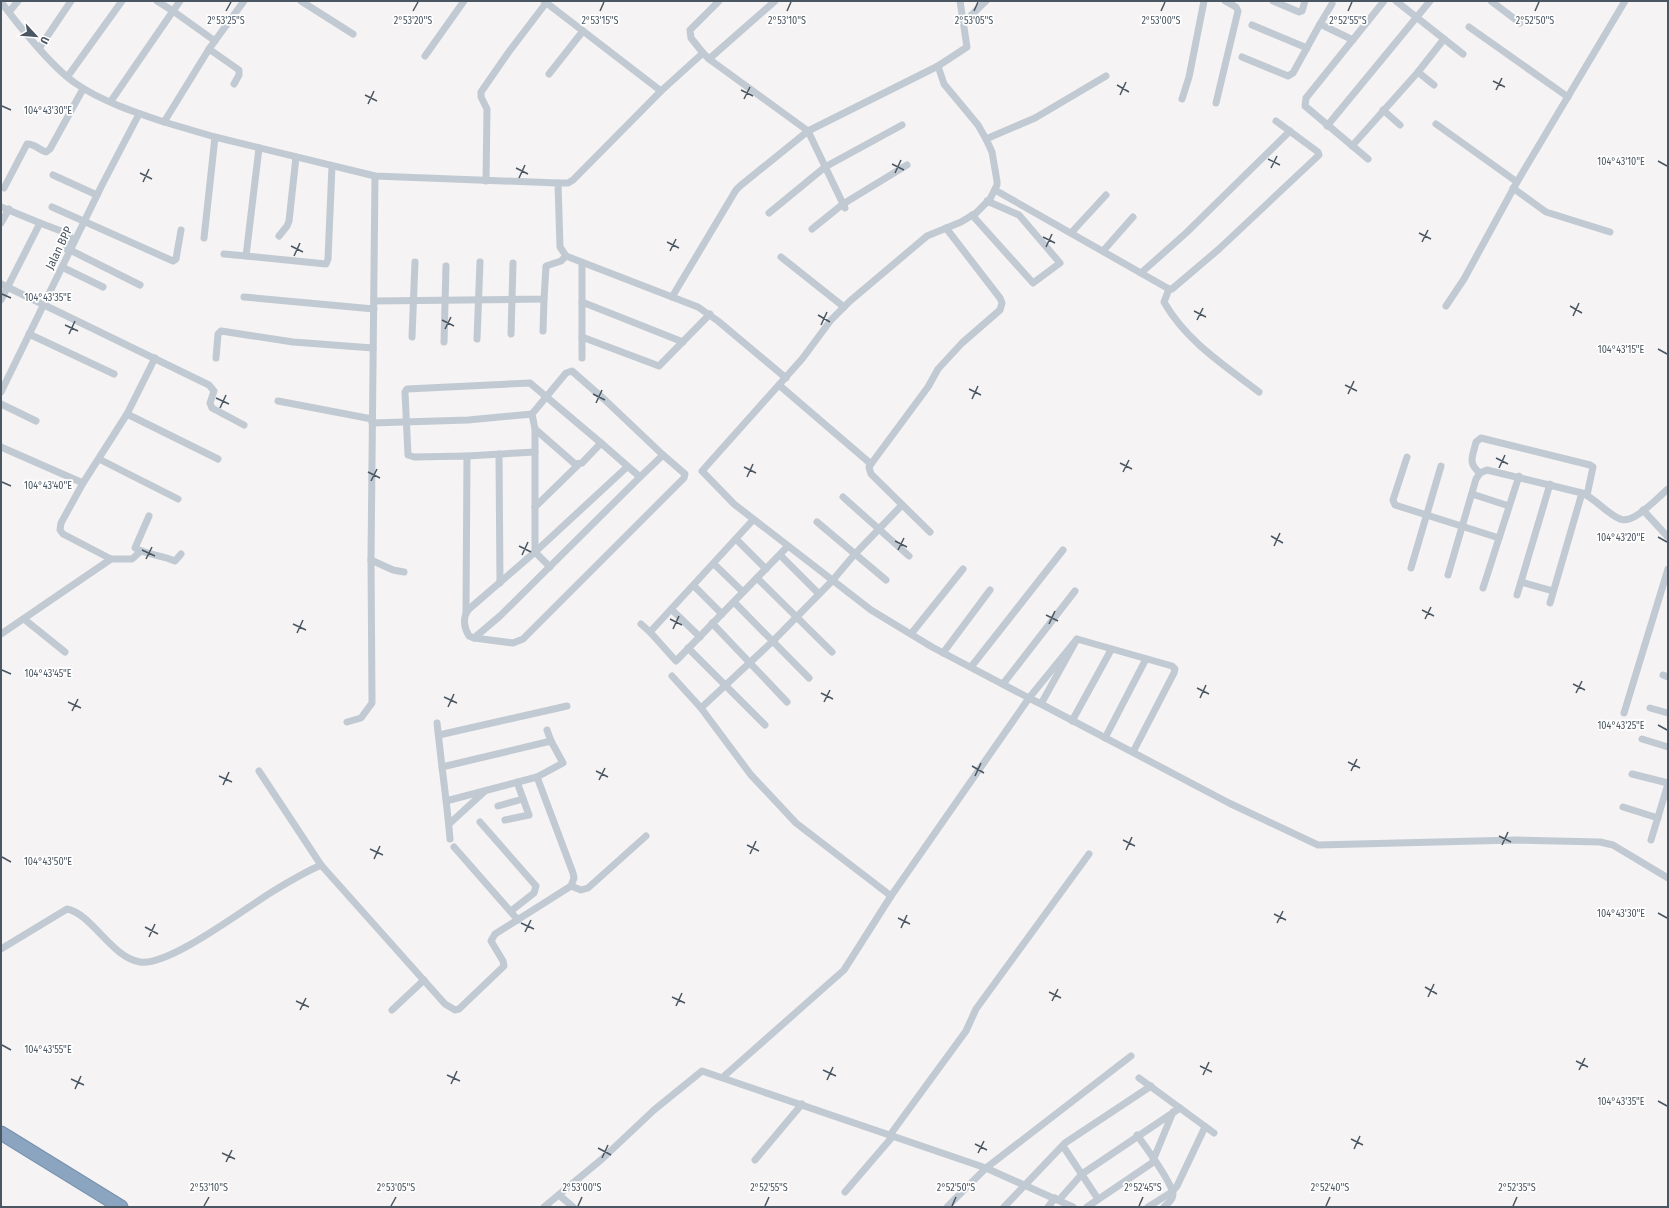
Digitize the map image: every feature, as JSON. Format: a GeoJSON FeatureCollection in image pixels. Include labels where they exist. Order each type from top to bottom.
{"type":"FeatureCollection","features":[{"type":"Feature","properties":{"kind":"highway"},"geometry":{"type":"LineString","coordinates":[[1,1133],[114,1205]]}},
{"type":"Feature","properties":{"kind":"street"},"geometry":{"type":"LineString","coordinates":[[8,12],[18,1]]}},
{"type":"Feature","properties":{"kind":"street"},"geometry":{"type":"LineString","coordinates":[[40,47],[71,1]]}},
{"type":"Feature","properties":{"kind":"street"},"geometry":{"type":"LineString","coordinates":[[68,76],[122,1]]}},
{"type":"Feature","properties":{"kind":"street"},"geometry":{"type":"LineString","coordinates":[[157,1],[216,41]]}},
{"type":"Feature","properties":{"kind":"street"},"geometry":{"type":"LineString","coordinates":[[111,102],[180,1]]}},
{"type":"Feature","properties":{"kind":"street"},"geometry":{"type":"LineString","coordinates":[[164,122],[209,49],[244,1]]}},
{"type":"Feature","properties":{"kind":"street"},"geometry":{"type":"LineString","coordinates":[[301,1],[353,34]]}},
{"type":"Feature","properties":{"kind":"street"},"geometry":{"type":"LineString","coordinates":[[425,56],[464,1]]}},
{"type":"Feature","properties":{"kind":"street"},"geometry":{"type":"LineString","coordinates":[[719,1],[690,30],[691,38],[709,59],[808,131],[844,206]]}},
{"type":"Feature","properties":{"kind":"street"},"geometry":{"type":"LineString","coordinates":[[709,59],[775,1]]}},
{"type":"Feature","properties":{"kind":"street"},"geometry":{"type":"LineString","coordinates":[[672,297],[736,190],[808,131],[938,66],[967,47],[960,1]]}},
{"type":"Feature","properties":{"kind":"street"},"geometry":{"type":"LineString","coordinates":[[963,23],[986,1]]}},
{"type":"Feature","properties":{"kind":"street"},"geometry":{"type":"LineString","coordinates":[[1182,99],[1190,72],[1204,1]]}},
{"type":"Feature","properties":{"kind":"street"},"geometry":{"type":"LineString","coordinates":[[1216,103],[1238,11],[1236,7],[1226,1]]}},
{"type":"Feature","properties":{"kind":"street"},"geometry":{"type":"LineString","coordinates":[[1273,1],[1299,12],[1302,11],[1305,1]]}},
{"type":"Feature","properties":{"kind":"street"},"geometry":{"type":"LineString","coordinates":[[1368,158],[1327,126],[1305,106],[1305,100],[1384,1]]}},
{"type":"Feature","properties":{"kind":"street"},"geometry":{"type":"LineString","coordinates":[[1396,1],[1463,54]]}},
{"type":"Feature","properties":{"kind":"street"},"geometry":{"type":"LineString","coordinates":[[1327,126],[1430,1]]}},
{"type":"Feature","properties":{"kind":"street"},"geometry":{"type":"LineString","coordinates":[[1491,1],[1520,23]]}},
{"type":"Feature","properties":{"kind":"street"},"geometry":{"type":"LineString","coordinates":[[1446,306],[1464,279],[1515,185],[1625,1]]}},
{"type":"Feature","properties":{"kind":"street"},"geometry":{"type":"LineString","coordinates":[[486,181],[487,109],[481,97],[481,92],[545,2],[661,91]]}},
{"type":"Feature","properties":{"kind":"street"},"geometry":{"type":"LineString","coordinates":[[1,4],[68,76],[84,88],[111,102],[139,114],[215,137],[375,176],[568,183],[573,180],[661,91],[703,53]]}},
{"type":"Feature","properties":{"kind":"street"},"geometry":{"type":"LineString","coordinates":[[1242,57],[1288,76],[1294,74],[1332,4]]}},
{"type":"Feature","properties":{"kind":"street"},"geometry":{"type":"LineString","coordinates":[[1320,24],[1353,40]]}},
{"type":"Feature","properties":{"kind":"street"},"geometry":{"type":"LineString","coordinates":[[1252,25],[1307,48]]}},
{"type":"Feature","properties":{"kind":"street"},"geometry":{"type":"LineString","coordinates":[[1469,28],[1568,97]]}},
{"type":"Feature","properties":{"kind":"street"},"geometry":{"type":"LineString","coordinates":[[549,74],[583,31]]}},
{"type":"Feature","properties":{"kind":"street"},"geometry":{"type":"LineString","coordinates":[[1352,146],[1418,72],[1444,39]]}},
{"type":"Feature","properties":{"kind":"street"},"geometry":{"type":"LineString","coordinates":[[209,49],[238,70],[239,75],[234,84]]}},
{"type":"Feature","properties":{"kind":"street"},"geometry":{"type":"LineString","coordinates":[[938,66],[944,84],[978,125],[992,152],[997,173],[997,185],[995,190],[987,201],[972,215],[927,236],[844,307],[831,320],[786,378],[702,471],[734,504],[753,520],[871,610],[970,668],[1229,803],[1318,845],[1516,840],[1600,842],[1613,845],[1668,878]]}},
{"type":"Feature","properties":{"kind":"street"},"geometry":{"type":"LineString","coordinates":[[1418,72],[1434,85]]}},
{"type":"Feature","properties":{"kind":"street"},"geometry":{"type":"LineString","coordinates":[[986,139],[1034,118],[1106,76]]}},
{"type":"Feature","properties":{"kind":"street"},"geometry":{"type":"LineString","coordinates":[[4,188],[27,144],[31,144],[46,152],[50,149],[84,88]]}},
{"type":"Feature","properties":{"kind":"street"},"geometry":{"type":"LineString","coordinates":[[1383,110],[1400,125]]}},
{"type":"Feature","properties":{"kind":"street","name":"Jalan BPP"},"geometry":{"type":"LineString","coordinates":[[1,392],[97,195],[139,114]]}},
{"type":"Feature","properties":{"kind":"street"},"geometry":{"type":"LineString","coordinates":[[995,190],[1141,273],[1169,288],[1176,287],[1318,157],[1318,152],[1276,120]]}},
{"type":"Feature","properties":{"kind":"street"},"geometry":{"type":"LineString","coordinates":[[1436,124],[1515,185],[1546,212],[1610,232]]}},
{"type":"Feature","properties":{"kind":"street"},"geometry":{"type":"LineString","coordinates":[[768,213],[825,167],[902,125]]}},
{"type":"Feature","properties":{"kind":"street"},"geometry":{"type":"LineString","coordinates":[[1141,273],[1186,233],[1290,131]]}},
{"type":"Feature","properties":{"kind":"street"},"geometry":{"type":"LineString","coordinates":[[204,238],[215,137]]}},
{"type":"Feature","properties":{"kind":"street"},"geometry":{"type":"LineString","coordinates":[[246,256],[260,148]]}},
{"type":"Feature","properties":{"kind":"street"},"geometry":{"type":"LineString","coordinates":[[279,236],[289,221],[296,157]]}},
{"type":"Feature","properties":{"kind":"street"},"geometry":{"type":"LineString","coordinates":[[812,229],[907,164]]}},
{"type":"Feature","properties":{"kind":"street"},"geometry":{"type":"LineString","coordinates":[[224,254],[326,264],[328,259],[332,166]]}},
{"type":"Feature","properties":{"kind":"street"},"geometry":{"type":"LineString","coordinates":[[53,175],[97,195]]}},
{"type":"Feature","properties":{"kind":"street"},"geometry":{"type":"LineString","coordinates":[[347,722],[361,718],[372,703],[371,560],[375,176]]}},
{"type":"Feature","properties":{"kind":"street"},"geometry":{"type":"LineString","coordinates":[[558,183],[560,247],[566,256],[698,307],[710,314],[786,378]]}},
{"type":"Feature","properties":{"kind":"street"},"geometry":{"type":"LineString","coordinates":[[1071,233],[1106,195]]}},
{"type":"Feature","properties":{"kind":"street"},"geometry":{"type":"LineString","coordinates":[[972,215],[1033,283],[1060,263],[1019,214],[987,201]]}},
{"type":"Feature","properties":{"kind":"street"},"geometry":{"type":"LineString","coordinates":[[1,206],[70,235],[63,257],[64,264],[103,287]]}},
{"type":"Feature","properties":{"kind":"street"},"geometry":{"type":"LineString","coordinates":[[52,207],[173,261],[176,259],[181,230]]}},
{"type":"Feature","properties":{"kind":"street"},"geometry":{"type":"LineString","coordinates":[[1,223],[9,209]]}},
{"type":"Feature","properties":{"kind":"street"},"geometry":{"type":"LineString","coordinates":[[1102,251],[1133,217]]}},
{"type":"Feature","properties":{"kind":"street"},"geometry":{"type":"LineString","coordinates":[[1,300],[4,285],[40,223]]}},
{"type":"Feature","properties":{"kind":"street"},"geometry":{"type":"LineString","coordinates":[[930,532],[871,474],[869,470],[871,464],[928,387],[938,369],[962,343],[1000,310],[1002,303],[1000,298],[946,228]]}},
{"type":"Feature","properties":{"kind":"street"},"geometry":{"type":"LineString","coordinates":[[70,250],[140,286]]}},
{"type":"Feature","properties":{"kind":"street"},"geometry":{"type":"LineString","coordinates":[[543,331],[546,266],[561,261],[566,256]]}},
{"type":"Feature","properties":{"kind":"street"},"geometry":{"type":"LineString","coordinates":[[781,256],[844,307]]}},
{"type":"Feature","properties":{"kind":"street"},"geometry":{"type":"LineString","coordinates":[[412,337],[412,300],[415,262]]}},
{"type":"Feature","properties":{"kind":"street"},"geometry":{"type":"LineString","coordinates":[[477,339],[480,262]]}},
{"type":"Feature","properties":{"kind":"street"},"geometry":{"type":"LineString","coordinates":[[512,334],[514,262]]}},
{"type":"Feature","properties":{"kind":"street"},"geometry":{"type":"LineString","coordinates":[[582,263],[582,358]]}},
{"type":"Feature","properties":{"kind":"street"},"geometry":{"type":"LineString","coordinates":[[444,342],[446,266]]}},
{"type":"Feature","properties":{"kind":"street"},"geometry":{"type":"LineString","coordinates":[[4,285],[210,385],[214,391],[210,403],[212,408],[244,425]]}},
{"type":"Feature","properties":{"kind":"street"},"geometry":{"type":"LineString","coordinates":[[1169,288],[1164,302],[1173,317],[1200,347],[1259,392]]}},
{"type":"Feature","properties":{"kind":"street"},"geometry":{"type":"LineString","coordinates":[[244,297],[374,309]]}},
{"type":"Feature","properties":{"kind":"street"},"geometry":{"type":"LineString","coordinates":[[374,301],[544,299]]}},
{"type":"Feature","properties":{"kind":"street"},"geometry":{"type":"LineString","coordinates":[[582,302],[683,342]]}},
{"type":"Feature","properties":{"kind":"street"},"geometry":{"type":"LineString","coordinates":[[582,337],[656,366],[663,364],[710,314]]}},
{"type":"Feature","properties":{"kind":"street"},"geometry":{"type":"LineString","coordinates":[[216,358],[218,334],[221,331],[293,342],[373,348]]}},
{"type":"Feature","properties":{"kind":"street"},"geometry":{"type":"LineString","coordinates":[[29,334],[114,374]]}},
{"type":"Feature","properties":{"kind":"street"},"geometry":{"type":"LineString","coordinates":[[141,551],[132,559],[111,559],[63,534],[60,530],[61,523],[83,483],[127,414],[155,358]]}},
{"type":"Feature","properties":{"kind":"street"},"geometry":{"type":"LineString","coordinates":[[278,401],[372,421],[406,422],[468,420],[532,414],[566,373],[572,372],[576,373],[663,455],[683,471],[685,475],[684,478],[523,639],[513,643],[474,638],[469,636],[466,629],[467,456]]}},
{"type":"Feature","properties":{"kind":"street"},"geometry":{"type":"LineString","coordinates":[[535,452],[467,456],[409,456],[405,392],[408,389],[527,383],[534,385],[546,398],[601,443],[627,467],[640,476]]}},
{"type":"Feature","properties":{"kind":"street"},"geometry":{"type":"LineString","coordinates":[[779,385],[871,464]]}},
{"type":"Feature","properties":{"kind":"street"},"geometry":{"type":"LineString","coordinates":[[1,404],[36,421]]}},
{"type":"Feature","properties":{"kind":"street"},"geometry":{"type":"LineString","coordinates":[[127,414],[218,459]]}},
{"type":"Feature","properties":{"kind":"street"},"geometry":{"type":"LineString","coordinates":[[532,414],[535,429],[535,552],[550,567]]}},
{"type":"Feature","properties":{"kind":"street"},"geometry":{"type":"LineString","coordinates":[[535,429],[572,463],[578,465]]}},
{"type":"Feature","properties":{"kind":"street"},"geometry":{"type":"LineString","coordinates":[[1480,473],[1473,467],[1471,462],[1476,442],[1481,438],[1593,467],[1593,472],[1550,603]]}},
{"type":"Feature","properties":{"kind":"street"},"geometry":{"type":"LineString","coordinates":[[535,507],[578,465],[582,464],[601,443]]}},
{"type":"Feature","properties":{"kind":"street"},"geometry":{"type":"LineString","coordinates":[[1,447],[83,483]]}},
{"type":"Feature","properties":{"kind":"street"},"geometry":{"type":"LineString","coordinates":[[499,454],[500,583]]}},
{"type":"Feature","properties":{"kind":"street"},"geometry":{"type":"LineString","coordinates":[[474,638],[500,616],[640,476],[663,455]]}},
{"type":"Feature","properties":{"kind":"street"},"geometry":{"type":"LineString","coordinates":[[1407,457],[1393,500],[1395,505],[1499,538]]}},
{"type":"Feature","properties":{"kind":"street"},"geometry":{"type":"LineString","coordinates":[[99,459],[178,499]]}},
{"type":"Feature","properties":{"kind":"street"},"geometry":{"type":"LineString","coordinates":[[1411,568],[1441,466]]}},
{"type":"Feature","properties":{"kind":"street"},"geometry":{"type":"LineString","coordinates":[[466,612],[535,552],[627,467]]}},
{"type":"Feature","properties":{"kind":"street"},"geometry":{"type":"LineString","coordinates":[[1448,575],[1472,494],[1480,473],[1487,470],[1519,476],[1585,494],[1617,518],[1624,520],[1635,517],[1668,489]]}},
{"type":"Feature","properties":{"kind":"street"},"geometry":{"type":"LineString","coordinates":[[1483,588],[1519,476]]}},
{"type":"Feature","properties":{"kind":"street"},"geometry":{"type":"LineString","coordinates":[[1517,595],[1550,484]]}},
{"type":"Feature","properties":{"kind":"street"},"geometry":{"type":"LineString","coordinates":[[1472,494],[1509,506]]}},
{"type":"Feature","properties":{"kind":"street"},"geometry":{"type":"LineString","coordinates":[[843,497],[909,556]]}},
{"type":"Feature","properties":{"kind":"street"},"geometry":{"type":"LineString","coordinates":[[701,708],[772,641],[832,581],[854,555],[902,505]]}},
{"type":"Feature","properties":{"kind":"street"},"geometry":{"type":"LineString","coordinates":[[1644,510],[1668,537]]}},
{"type":"Feature","properties":{"kind":"street"},"geometry":{"type":"LineString","coordinates":[[149,516],[135,546],[141,551],[164,556],[175,561],[181,554]]}},
{"type":"Feature","properties":{"kind":"street"},"geometry":{"type":"LineString","coordinates":[[650,632],[672,610],[753,520]]}},
{"type":"Feature","properties":{"kind":"street"},"geometry":{"type":"LineString","coordinates":[[817,522],[854,555],[886,580]]}},
{"type":"Feature","properties":{"kind":"street"},"geometry":{"type":"LineString","coordinates":[[736,539],[766,569]]}},
{"type":"Feature","properties":{"kind":"street"},"geometry":{"type":"LineString","coordinates":[[641,624],[676,661],[788,547]]}},
{"type":"Feature","properties":{"kind":"street"},"geometry":{"type":"LineString","coordinates":[[970,668],[1063,550]]}},
{"type":"Feature","properties":{"kind":"street"},"geometry":{"type":"LineString","coordinates":[[780,555],[819,594]]}},
{"type":"Feature","properties":{"kind":"street"},"geometry":{"type":"LineString","coordinates":[[1,634],[111,559]]}},
{"type":"Feature","properties":{"kind":"street"},"geometry":{"type":"LineString","coordinates":[[371,560],[393,570],[404,572]]}},
{"type":"Feature","properties":{"kind":"street"},"geometry":{"type":"LineString","coordinates":[[714,564],[743,592]]}},
{"type":"Feature","properties":{"kind":"street"},"geometry":{"type":"LineString","coordinates":[[911,634],[964,569]]}},
{"type":"Feature","properties":{"kind":"street"},"geometry":{"type":"LineString","coordinates":[[1624,712],[1668,569]]}},
{"type":"Feature","properties":{"kind":"street"},"geometry":{"type":"LineString","coordinates":[[757,578],[832,652]]}},
{"type":"Feature","properties":{"kind":"street"},"geometry":{"type":"LineString","coordinates":[[1521,582],[1553,591]]}},
{"type":"Feature","properties":{"kind":"street"},"geometry":{"type":"LineString","coordinates":[[694,586],[722,614]]}},
{"type":"Feature","properties":{"kind":"street"},"geometry":{"type":"LineString","coordinates":[[943,653],[990,590]]}},
{"type":"Feature","properties":{"kind":"street"},"geometry":{"type":"LineString","coordinates":[[1003,684],[1075,591]]}},
{"type":"Feature","properties":{"kind":"street"},"geometry":{"type":"LineString","coordinates":[[734,602],[809,678]]}},
{"type":"Feature","properties":{"kind":"street"},"geometry":{"type":"LineString","coordinates":[[672,610],[700,637]]}},
{"type":"Feature","properties":{"kind":"street"},"geometry":{"type":"LineString","coordinates":[[24,619],[65,652]]}},
{"type":"Feature","properties":{"kind":"street"},"geometry":{"type":"LineString","coordinates":[[712,624],[787,702]]}},
{"type":"Feature","properties":{"kind":"street"},"geometry":{"type":"LineString","coordinates":[[1077,639],[1111,650],[1172,666],[1174,673],[1133,752]]}},
{"type":"Feature","properties":{"kind":"street"},"geometry":{"type":"LineString","coordinates":[[723,1077],[844,970],[891,896],[1029,698],[1077,639]]}},
{"type":"Feature","properties":{"kind":"street"},"geometry":{"type":"LineString","coordinates":[[1041,704],[1077,639]]}},
{"type":"Feature","properties":{"kind":"street"},"geometry":{"type":"LineString","coordinates":[[688,648],[766,725]]}},
{"type":"Feature","properties":{"kind":"street"},"geometry":{"type":"LineString","coordinates":[[1072,721],[1111,650]]}},
{"type":"Feature","properties":{"kind":"street"},"geometry":{"type":"LineString","coordinates":[[1105,738],[1146,659]]}},
{"type":"Feature","properties":{"kind":"street"},"geometry":{"type":"LineString","coordinates":[[672,676],[701,708],[751,775],[796,823],[891,896]]}},
{"type":"Feature","properties":{"kind":"street"},"geometry":{"type":"LineString","coordinates":[[439,735],[567,706]]}},
{"type":"Feature","properties":{"kind":"street"},"geometry":{"type":"LineString","coordinates":[[1650,708],[1668,713]]}},
{"type":"Feature","properties":{"kind":"street"},"geometry":{"type":"LineString","coordinates":[[437,723],[450,839]]}},
{"type":"Feature","properties":{"kind":"street"},"geometry":{"type":"LineString","coordinates":[[446,801],[537,777],[563,763],[547,730]]}},
{"type":"Feature","properties":{"kind":"street"},"geometry":{"type":"LineString","coordinates":[[1642,739],[1668,747]]}},
{"type":"Feature","properties":{"kind":"street"},"geometry":{"type":"LineString","coordinates":[[442,767],[551,741]]}},
{"type":"Feature","properties":{"kind":"street"},"geometry":{"type":"LineString","coordinates":[[259,771],[335,884],[449,1008],[455,1010],[459,1009],[502,970],[504,966],[503,961],[491,941],[495,934],[571,886],[574,878],[537,777]]}},
{"type":"Feature","properties":{"kind":"street"},"geometry":{"type":"LineString","coordinates":[[1632,774],[1668,783],[1651,840]]}},
{"type":"Feature","properties":{"kind":"street"},"geometry":{"type":"LineString","coordinates":[[504,820],[529,815],[517,782]]}},
{"type":"Feature","properties":{"kind":"street"},"geometry":{"type":"LineString","coordinates":[[449,824],[486,790]]}},
{"type":"Feature","properties":{"kind":"street"},"geometry":{"type":"LineString","coordinates":[[498,806],[523,799]]}},
{"type":"Feature","properties":{"kind":"street"},"geometry":{"type":"LineString","coordinates":[[1623,807],[1658,818]]}},
{"type":"Feature","properties":{"kind":"street"},"geometry":{"type":"LineString","coordinates":[[480,822],[536,886],[534,893],[511,912]]}},
{"type":"Feature","properties":{"kind":"street"},"geometry":{"type":"LineString","coordinates":[[571,886],[581,890],[588,888],[646,836]]}},
{"type":"Feature","properties":{"kind":"street"},"geometry":{"type":"LineString","coordinates":[[454,847],[518,920]]}},
{"type":"Feature","properties":{"kind":"street"},"geometry":{"type":"LineString","coordinates":[[845,1192],[892,1136],[966,1031],[980,1003],[1089,854]]}},
{"type":"Feature","properties":{"kind":"street"},"geometry":{"type":"LineString","coordinates":[[1,949],[66,909],[77,913],[126,956],[139,962],[160,959],[191,944],[276,889],[321,865]]}},
{"type":"Feature","properties":{"kind":"street"},"geometry":{"type":"LineString","coordinates":[[392,1010],[424,980]]}},
{"type":"Feature","properties":{"kind":"street"},"geometry":{"type":"LineString","coordinates":[[947,1207],[986,1168],[1131,1056]]}},
{"type":"Feature","properties":{"kind":"street"},"geometry":{"type":"LineString","coordinates":[[544,1207],[702,1071],[986,1168],[1074,1207]]}},
{"type":"Feature","properties":{"kind":"street"},"geometry":{"type":"LineString","coordinates":[[1139,1078],[1214,1133]]}},
{"type":"Feature","properties":{"kind":"street"},"geometry":{"type":"LineString","coordinates":[[1004,1206],[1063,1146],[1151,1086]]}},
{"type":"Feature","properties":{"kind":"street"},"geometry":{"type":"LineString","coordinates":[[755,1160],[802,1104]]}},
{"type":"Feature","properties":{"kind":"street"},"geometry":{"type":"LineString","coordinates":[[1048,1207],[1082,1174],[1137,1135],[1180,1108]]}},
{"type":"Feature","properties":{"kind":"street"},"geometry":{"type":"LineString","coordinates":[[1087,1207],[1155,1160],[1173,1112]]}},
{"type":"Feature","properties":{"kind":"street"},"geometry":{"type":"LineString","coordinates":[[1148,1207],[1172,1192],[1182,1177],[1205,1126]]}},
{"type":"Feature","properties":{"kind":"street"},"geometry":{"type":"LineString","coordinates":[[1137,1135],[1155,1160],[1172,1192],[1172,1199],[1164,1207]]}},
{"type":"Feature","properties":{"kind":"street"},"geometry":{"type":"LineString","coordinates":[[1063,1146],[1098,1199]]}},
{"type":"Feature","properties":{"kind":"street"},"geometry":{"type":"LineString","coordinates":[[559,1195],[573,1207]]}}]}
